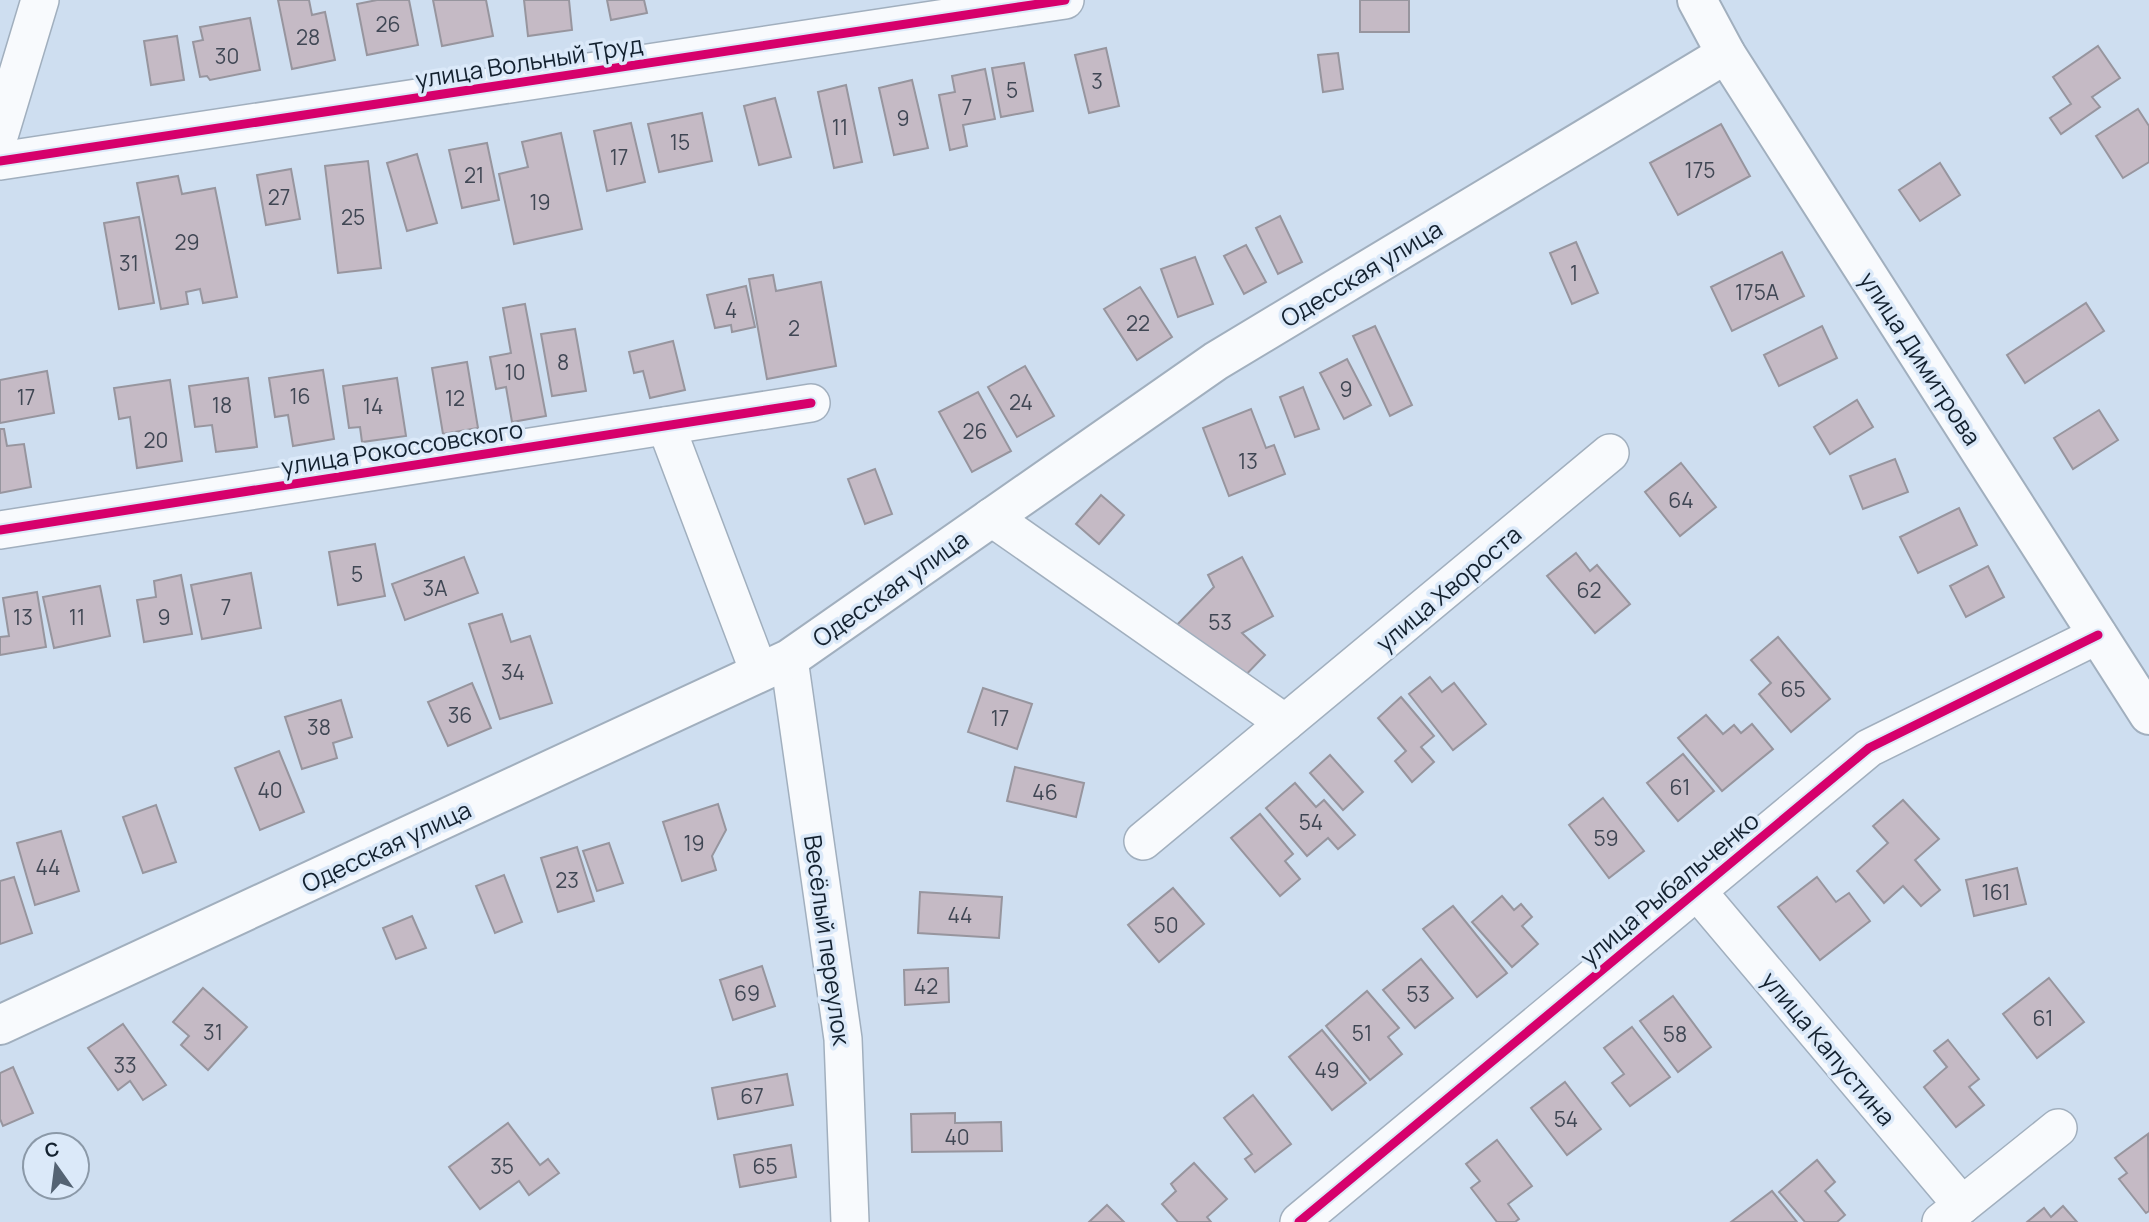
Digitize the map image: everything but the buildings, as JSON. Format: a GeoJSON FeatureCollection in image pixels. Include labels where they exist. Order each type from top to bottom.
{"type":"FeatureCollection","features":[{"type":"Feature","properties":{"kind":"main road","name":"улица Димитрова"},"geometry":{"type":"LineString","coordinates":[[1697,0],[1726,54],[2149,715]]}},
{"type":"Feature","properties":{"kind":"main road","name":"Одесская улица"},"geometry":{"type":"LineString","coordinates":[[0,1026],[774,665],[1216,361],[1726,54]]}},
{"type":"Feature","properties":{"kind":"street"},"geometry":{"type":"LineString","coordinates":[[0,133],[40,0]]}},
{"type":"Feature","properties":{"kind":"street","name":"улица Вольный Труд"},"geometry":{"type":"LineString","coordinates":[[0,161],[1065,0]]}},
{"type":"Feature","properties":{"kind":"street","name":"улица Рокоссовского"},"geometry":{"type":"LineString","coordinates":[[0,530],[811,403]]}},
{"type":"Feature","properties":{"kind":"street"},"geometry":{"type":"LineString","coordinates":[[666,425],[774,665]]}},
{"type":"Feature","properties":{"kind":"street","name":"улица Хвороста"},"geometry":{"type":"LineString","coordinates":[[1143,841],[1610,453]]}},
{"type":"Feature","properties":{"kind":"street"},"geometry":{"type":"LineString","coordinates":[[991,517],[1285,723]]}},
{"type":"Feature","properties":{"kind":"street","name":"улица Рыбальченко"},"geometry":{"type":"LineString","coordinates":[[1298,1222],[1868,748],[2098,635]]}},
{"type":"Feature","properties":{"kind":"street","name":"Весёлый переулок"},"geometry":{"type":"LineString","coordinates":[[774,665],[843,1039],[850,1222]]}},
{"type":"Feature","properties":{"kind":"street","name":"улица Капустина"},"geometry":{"type":"LineString","coordinates":[[1697,891],[1952,1214],[2058,1128]]}},
{"type":"Feature","properties":{"kind":"cycle path"},"geometry":{"type":"LineString","coordinates":[[0,161],[1065,0]]}},
{"type":"Feature","properties":{"kind":"cycle path"},"geometry":{"type":"LineString","coordinates":[[0,530],[811,403]]}},
{"type":"Feature","properties":{"kind":"cycle path"},"geometry":{"type":"LineString","coordinates":[[1299,1222],[1869,748],[2098,635]]}}]}
